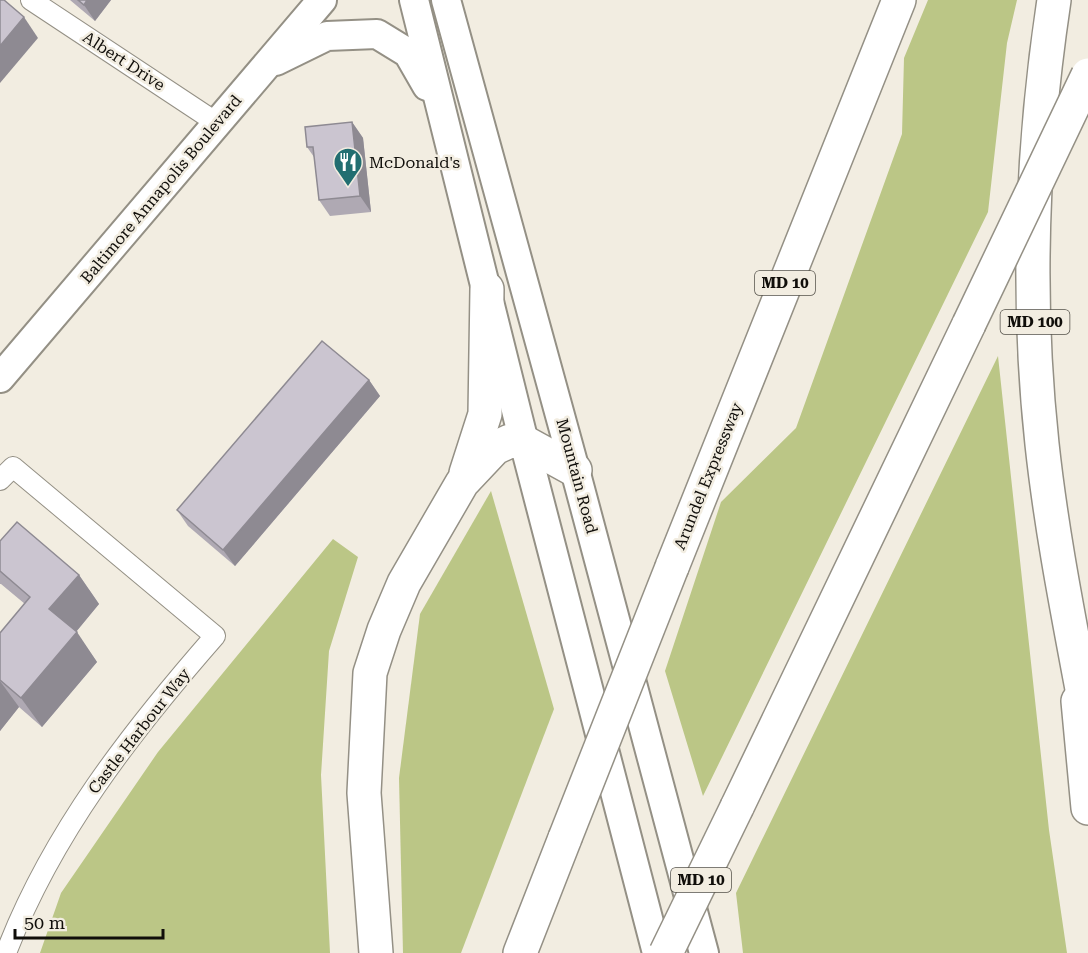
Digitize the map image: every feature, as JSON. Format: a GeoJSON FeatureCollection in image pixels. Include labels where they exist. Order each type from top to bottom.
{"type":"FeatureCollection","features":[{"type":"Feature","properties":{"kind":"highway","name":"Arundel Expressway"},"geometry":{"type":"LineString","coordinates":[[520,953],[899,0]]}},
{"type":"Feature","properties":{"kind":"highway","name":"MD 100"},"geometry":{"type":"LineString","coordinates":[[1054,0],[1036,156],[1033,269],[1042,443],[1073,642],[1088,721]]}},
{"type":"Feature","properties":{"kind":"highway","name":"MD 10"},"geometry":{"type":"LineString","coordinates":[[666,953],[1088,75]]}},
{"type":"Feature","properties":{"kind":"highway"},"geometry":{"type":"LineString","coordinates":[[376,953],[364,793],[370,673],[404,583],[462,483],[485,414],[487,289]]}},
{"type":"Feature","properties":{"kind":"highway"},"geometry":{"type":"LineString","coordinates":[[462,483],[495,447],[510,441],[525,442],[575,470]]}},
{"type":"Feature","properties":{"kind":"highway"},"geometry":{"type":"LineString","coordinates":[[1073,642],[1088,808]]}},
{"type":"Feature","properties":{"kind":"main road"},"geometry":{"type":"LineString","coordinates":[[414,0],[657,953]]}},
{"type":"Feature","properties":{"kind":"main road","name":"Mountain Road"},"geometry":{"type":"LineString","coordinates":[[446,0],[704,953]]}},
{"type":"Feature","properties":{"kind":"main road","name":"Baltimore Annapolis Boulevard"},"geometry":{"type":"LineString","coordinates":[[0,378],[318,3]]}},
{"type":"Feature","properties":{"kind":"main road"},"geometry":{"type":"LineString","coordinates":[[266,66],[327,36],[377,34],[408,53],[443,115]]}},
{"type":"Feature","properties":{"kind":"street","name":"Albert Drive"},"geometry":{"type":"LineString","coordinates":[[31,0],[217,123]]}},
{"type":"Feature","properties":{"kind":"street","name":"Castle Harbour Way"},"geometry":{"type":"LineString","coordinates":[[0,480],[13,467],[215,636],[151,710],[52,851],[6,953]]}},
{"type":"Feature","properties":{"kind":"green space"},"geometry":{"type":"Polygon","coordinates":[[[928,0],[1017,0],[1007,43],[988,212],[703,796],[665,671],[721,502],[796,428],[902,134],[904,58],[928,0]]]}},
{"type":"Feature","properties":{"kind":"green space"},"geometry":{"type":"Polygon","coordinates":[[[998,356],[1049,830],[1067,953],[743,953],[736,893],[998,356]]]}},
{"type":"Feature","properties":{"kind":"green space"},"geometry":{"type":"Polygon","coordinates":[[[491,491],[554,709],[461,953],[403,953],[399,778],[420,614],[491,491]]]}},
{"type":"Feature","properties":{"kind":"green space"},"geometry":{"type":"Polygon","coordinates":[[[333,539],[358,557],[329,651],[321,775],[330,953],[40,953],[61,893],[158,752],[333,539]]]}},
{"type":"Feature","properties":{"kind":"building"},"geometry":{"type":"Polygon","coordinates":[[[0,0],[4,0],[24,17],[0,46],[0,0]]]}},
{"type":"Feature","properties":{"kind":"building","name":"McDonald's"},"geometry":{"type":"Polygon","coordinates":[[[352,122],[360,196],[319,200],[313,147],[307,147],[305,127],[352,122]]]}},
{"type":"Feature","properties":{"kind":"building"},"geometry":{"type":"Polygon","coordinates":[[[322,341],[369,380],[223,550],[177,510],[322,341]]]}},
{"type":"Feature","properties":{"kind":"building"},"geometry":{"type":"Polygon","coordinates":[[[17,522],[79,575],[49,609],[77,632],[21,698],[0,680],[0,633],[30,597],[0,571],[0,541],[17,522]]]}},
{"type":"Feature","properties":{"kind":"place","name":"McDonald's"},"geometry":{"type":"Point","coordinates":[348,188]}}]}
